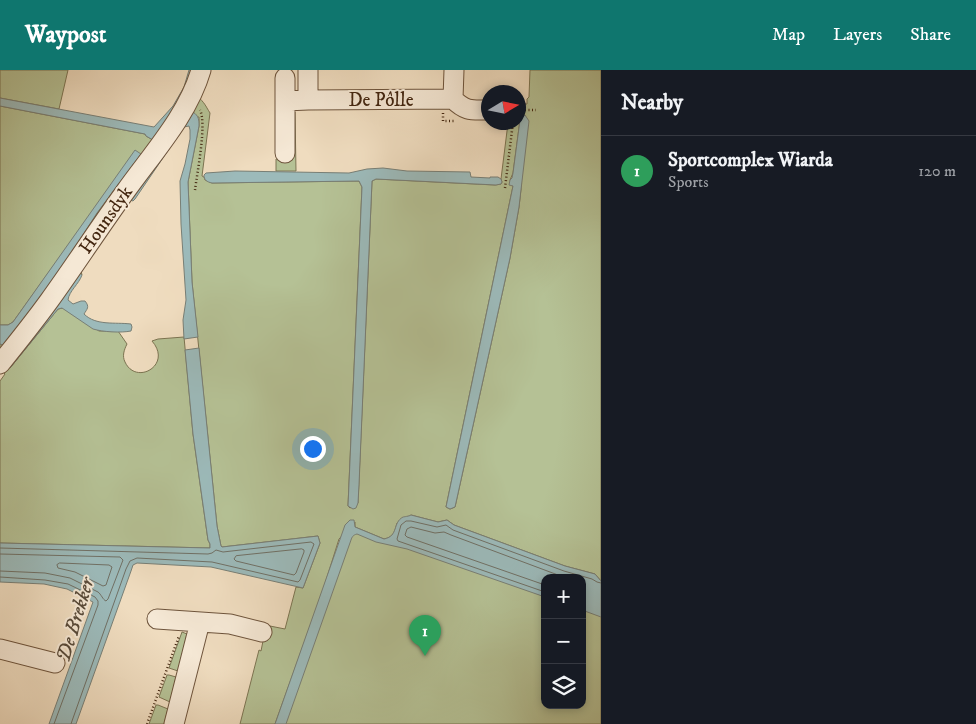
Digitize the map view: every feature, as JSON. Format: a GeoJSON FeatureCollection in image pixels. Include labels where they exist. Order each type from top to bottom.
{"type":"FeatureCollection","features":[{"type":"Feature","properties":{"kind":"street","name":"Hounsdyk"},"geometry":{"type":"LineString","coordinates":[[0,364],[50,300],[174,124],[189,102],[201,70]]}},
{"type":"Feature","properties":{"kind":"street"},"geometry":{"type":"LineString","coordinates":[[308,70],[308,100]]}},
{"type":"Feature","properties":{"kind":"street"},"geometry":{"type":"LineString","coordinates":[[454,70],[454,100]]}},
{"type":"Feature","properties":{"kind":"street"},"geometry":{"type":"LineString","coordinates":[[284,78],[285,153]]}},
{"type":"Feature","properties":{"kind":"street","name":"De Pôlle"},"geometry":{"type":"LineString","coordinates":[[285,101],[454,100],[464,109],[481,110]]}},
{"type":"Feature","properties":{"kind":"street"},"geometry":{"type":"LineString","coordinates":[[157,619],[230,624],[262,632]]}},
{"type":"Feature","properties":{"kind":"street"},"geometry":{"type":"LineString","coordinates":[[174,724],[192,621]]}},
{"type":"Feature","properties":{"kind":"street"},"geometry":{"type":"LineString","coordinates":[[0,649],[55,663]]}},
{"type":"Feature","properties":{"kind":"path"},"geometry":{"type":"LineString","coordinates":[[189,102],[201,111],[203,116],[195,190]]}},
{"type":"Feature","properties":{"kind":"path"},"geometry":{"type":"LineString","coordinates":[[526,110],[536,110]]}},
{"type":"Feature","properties":{"kind":"path"},"geometry":{"type":"LineString","coordinates":[[505,188],[513,130]]}},
{"type":"Feature","properties":{"kind":"path"},"geometry":{"type":"LineString","coordinates":[[147,724],[192,621]]}},
{"type":"Feature","properties":{"kind":"green space"},"geometry":{"type":"Polygon","coordinates":[[[0,70],[68,70],[59,109],[0,98],[0,70]]]}},
{"type":"Feature","properties":{"kind":"green space"},"geometry":{"type":"Polygon","coordinates":[[[530,70],[601,70],[601,581],[595,574],[565,566],[454,525],[447,520],[438,522],[411,515],[397,523],[392,535],[384,539],[355,527],[355,522],[339,539],[322,593],[275,724],[240,724],[259,650],[261,651],[263,641],[266,641],[270,626],[285,629],[296,587],[303,588],[320,543],[318,536],[221,546],[217,526],[192,282],[188,182],[199,126],[199,117],[182,117],[197,96],[210,113],[202,176],[205,180],[212,183],[359,181],[362,187],[348,506],[350,508],[358,503],[372,181],[376,179],[501,184],[507,130],[519,130],[513,173],[510,180],[513,186],[446,507],[450,509],[455,507],[510,258],[521,189],[520,130],[526,130],[527,99],[529,97],[530,70]]]}},
{"type":"Feature","properties":{"kind":"green space"},"geometry":{"type":"Polygon","coordinates":[[[0,106],[145,134],[153,140],[0,360],[0,344],[5,346],[43,297],[136,151],[13,322],[8,325],[0,325],[0,106]]]}},
{"type":"Feature","properties":{"kind":"green space"},"geometry":{"type":"Polygon","coordinates":[[[290,112],[295,112],[296,171],[276,171],[276,159],[290,159],[290,112]]]}},
{"type":"Feature","properties":{"kind":"green space"},"geometry":{"type":"Polygon","coordinates":[[[67,289],[10,368],[58,309],[63,308],[99,331],[118,331],[127,344],[124,353],[125,362],[130,369],[137,372],[150,370],[156,365],[158,358],[157,350],[152,341],[184,337],[193,434],[210,548],[0,543],[0,381],[5,374],[2,371],[67,289]]]}},
{"type":"Feature","properties":{"kind":"green space"},"geometry":{"type":"Polygon","coordinates":[[[351,529],[541,589],[541,709],[586,709],[586,602],[601,607],[601,724],[281,724],[351,529]]]}},
{"type":"Feature","properties":{"kind":"green space"},"geometry":{"type":"Polygon","coordinates":[[[182,632],[187,634],[178,671],[169,668],[182,632]]]}},
{"type":"Feature","properties":{"kind":"green space"},"geometry":{"type":"Polygon","coordinates":[[[167,675],[176,677],[170,702],[159,697],[167,675]]]}},
{"type":"Feature","properties":{"kind":"green space"},"geometry":{"type":"Polygon","coordinates":[[[156,705],[168,709],[164,724],[149,724],[156,705]]]}},
{"type":"Feature","properties":{"kind":"water"},"geometry":{"type":"Polygon","coordinates":[[[189,70],[196,70],[189,88],[153,140],[145,134],[0,106],[0,98],[154,127],[173,106],[184,87],[189,70]]]}},
{"type":"Feature","properties":{"kind":"water"},"geometry":{"type":"Polygon","coordinates":[[[193,112],[198,118],[199,126],[188,182],[192,282],[198,337],[184,339],[183,320],[186,300],[180,181],[190,139],[189,126],[184,127],[135,199],[133,201],[130,200],[190,113],[193,112]]]}},
{"type":"Feature","properties":{"kind":"water"},"geometry":{"type":"Polygon","coordinates":[[[526,116],[529,121],[519,207],[510,258],[455,507],[450,509],[446,507],[513,186],[509,185],[513,173],[519,130],[526,130],[526,116]]]}},
{"type":"Feature","properties":{"kind":"water"},"geometry":{"type":"Polygon","coordinates":[[[135,150],[141,154],[97,213],[43,297],[5,346],[0,344],[0,325],[8,325],[13,322],[135,150]]]}},
{"type":"Feature","properties":{"kind":"water"},"geometry":{"type":"Polygon","coordinates":[[[383,168],[407,171],[470,172],[471,177],[498,177],[502,182],[496,185],[376,179],[372,181],[358,503],[356,508],[353,509],[348,506],[362,187],[359,181],[212,183],[206,180],[204,175],[206,173],[235,171],[349,173],[383,168]]]}},
{"type":"Feature","properties":{"kind":"water"},"geometry":{"type":"Polygon","coordinates":[[[79,272],[82,275],[68,300],[73,304],[85,301],[88,306],[84,314],[89,318],[106,323],[131,324],[131,331],[112,332],[93,329],[62,308],[58,309],[10,368],[7,366],[79,272]]]}},
{"type":"Feature","properties":{"kind":"water"},"geometry":{"type":"Polygon","coordinates":[[[199,348],[217,526],[221,546],[318,536],[320,543],[303,588],[211,567],[137,563],[133,565],[76,724],[49,724],[93,602],[67,589],[44,584],[0,582],[0,543],[210,548],[193,434],[185,350],[199,348]]]}},
{"type":"Feature","properties":{"kind":"water"},"geometry":{"type":"Polygon","coordinates":[[[411,515],[438,522],[447,520],[454,525],[565,566],[595,574],[601,581],[601,617],[586,611],[586,574],[541,574],[541,596],[407,549],[376,542],[356,534],[351,539],[286,724],[275,724],[345,525],[350,520],[354,520],[355,527],[384,539],[392,535],[403,517],[411,515]]]}},
{"type":"Feature","properties":{"kind":"place","name":"Sportcomplex Wiarda"},"geometry":{"type":"Point","coordinates":[425,656]}},
{"type":"Feature","properties":{"kind":"water label","name":"De Brekker"},"geometry":{"type":"Point","coordinates":[76,620]}}]}
